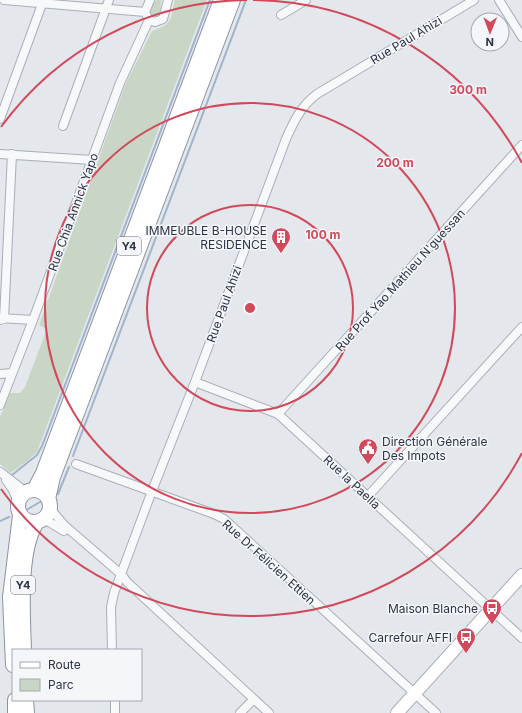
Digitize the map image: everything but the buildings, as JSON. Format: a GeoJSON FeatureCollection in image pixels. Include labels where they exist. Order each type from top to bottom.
{"type":"FeatureCollection","features":[{"type":"Feature","properties":{"kind":"highway","name":"Y4"},"geometry":{"type":"LineString","coordinates":[[31,491],[43,473],[221,0]]}},
{"type":"Feature","properties":{"kind":"highway","name":"Y4"},"geometry":{"type":"LineString","coordinates":[[24,649],[22,597],[30,537],[33,528],[45,512],[53,477],[233,0]]}},
{"type":"Feature","properties":{"kind":"highway"},"geometry":{"type":"LineString","coordinates":[[31,491],[42,492],[45,512],[27,521],[19,508],[22,495],[31,491]]}},
{"type":"Feature","properties":{"kind":"highway","name":"Y4"},"geometry":{"type":"LineString","coordinates":[[12,649],[10,597],[19,508]]}},
{"type":"Feature","properties":{"kind":"highway"},"geometry":{"type":"LineString","coordinates":[[15,701],[15,713]]}},
{"type":"Feature","properties":{"kind":"highway"},"geometry":{"type":"LineString","coordinates":[[26,701],[27,713]]}},
{"type":"Feature","properties":{"kind":"main road"},"geometry":{"type":"LineString","coordinates":[[397,713],[522,575]]}},
{"type":"Feature","properties":{"kind":"street"},"geometry":{"type":"LineString","coordinates":[[4,0],[42,4],[61,2],[108,4],[145,12]]}},
{"type":"Feature","properties":{"kind":"street"},"geometry":{"type":"LineString","coordinates":[[150,0],[145,12],[149,20],[155,22],[163,19],[168,0]]}},
{"type":"Feature","properties":{"kind":"street"},"geometry":{"type":"LineString","coordinates":[[281,15],[306,0]]}},
{"type":"Feature","properties":{"kind":"street","name":"Rue Paul Ahizi"},"geometry":{"type":"LineString","coordinates":[[112,649],[111,607],[114,593],[123,579],[152,491],[195,382],[286,139],[302,108],[317,94],[474,0]]}},
{"type":"Feature","properties":{"kind":"street"},"geometry":{"type":"LineString","coordinates":[[500,0],[522,37]]}},
{"type":"Feature","properties":{"kind":"street"},"geometry":{"type":"LineString","coordinates":[[0,119],[42,4]]}},
{"type":"Feature","properties":{"kind":"street"},"geometry":{"type":"LineString","coordinates":[[63,126],[108,4]]}},
{"type":"Feature","properties":{"kind":"street","name":"Rue Chia Annick Yapo"},"geometry":{"type":"LineString","coordinates":[[0,405],[33,320],[120,83],[149,20]]}},
{"type":"Feature","properties":{"kind":"street","name":"Rue Prof Yao Mathieu N'guessan"},"geometry":{"type":"LineString","coordinates":[[278,414],[522,145]]}},
{"type":"Feature","properties":{"kind":"street"},"geometry":{"type":"LineString","coordinates":[[0,154],[92,160]]}},
{"type":"Feature","properties":{"kind":"street"},"geometry":{"type":"LineString","coordinates":[[12,154],[1,319],[33,320]]}},
{"type":"Feature","properties":{"kind":"street"},"geometry":{"type":"LineString","coordinates":[[368,496],[522,327]]}},
{"type":"Feature","properties":{"kind":"street"},"geometry":{"type":"LineString","coordinates":[[0,374],[12,373]]}},
{"type":"Feature","properties":{"kind":"street","name":"Rue la Paella"},"geometry":{"type":"LineString","coordinates":[[195,382],[278,414],[522,638]]}},
{"type":"Feature","properties":{"kind":"street","name":"Rue Dr Félicien Ettien"},"geometry":{"type":"LineString","coordinates":[[76,464],[214,514],[224,520],[436,713]]}},
{"type":"Feature","properties":{"kind":"street"},"geometry":{"type":"LineString","coordinates":[[1,474],[22,489],[31,491]]}},
{"type":"Feature","properties":{"kind":"street"},"geometry":{"type":"LineString","coordinates":[[1,474],[13,490],[19,508]]}},
{"type":"Feature","properties":{"kind":"street"},"geometry":{"type":"LineString","coordinates":[[45,512],[63,530],[123,579]]}},
{"type":"Feature","properties":{"kind":"street"},"geometry":{"type":"LineString","coordinates":[[45,512],[64,525],[269,713]]}},
{"type":"Feature","properties":{"kind":"street"},"geometry":{"type":"LineString","coordinates":[[240,713],[254,699]]}},
{"type":"Feature","properties":{"kind":"street"},"geometry":{"type":"LineString","coordinates":[[114,701],[115,713]]}},
{"type":"Feature","properties":{"kind":"green space"},"geometry":{"type":"Polygon","coordinates":[[[156,0],[161,0],[160,15],[156,17],[152,16],[149,12],[156,0]]]}},
{"type":"Feature","properties":{"kind":"green space"},"geometry":{"type":"Polygon","coordinates":[[[175,0],[207,0],[37,452],[10,473],[0,464],[0,417],[10,393],[20,393],[25,387],[47,329],[39,325],[126,83],[152,31],[164,26],[170,20],[175,0]]]}},
{"type":"Feature","properties":{"kind":"waterway"},"geometry":{"type":"LineString","coordinates":[[12,475],[37,455],[42,446],[210,0]]}},
{"type":"Feature","properties":{"kind":"waterway"},"geometry":{"type":"LineString","coordinates":[[73,456],[246,0]]}},
{"type":"Feature","properties":{"kind":"waterway"},"geometry":{"type":"LineString","coordinates":[[58,494],[69,467]]}},
{"type":"Feature","properties":{"kind":"waterway"},"geometry":{"type":"LineString","coordinates":[[28,509],[40,502]]}},
{"type":"Feature","properties":{"kind":"waterway"},"geometry":{"type":"LineString","coordinates":[[0,521],[9,517]]}},
{"type":"Feature","properties":{"kind":"place","name":"IMMEUBLE B-HOUSE RESIDENCE"},"geometry":{"type":"Point","coordinates":[281,254]}},
{"type":"Feature","properties":{"kind":"place","name":"Direction Générale Des Impots"},"geometry":{"type":"Point","coordinates":[368,465]}},
{"type":"Feature","properties":{"kind":"place","name":"Maison Blanche"},"geometry":{"type":"Point","coordinates":[492,625]}},
{"type":"Feature","properties":{"kind":"place","name":"Carrefour AFFI"},"geometry":{"type":"Point","coordinates":[466,654]}}]}
